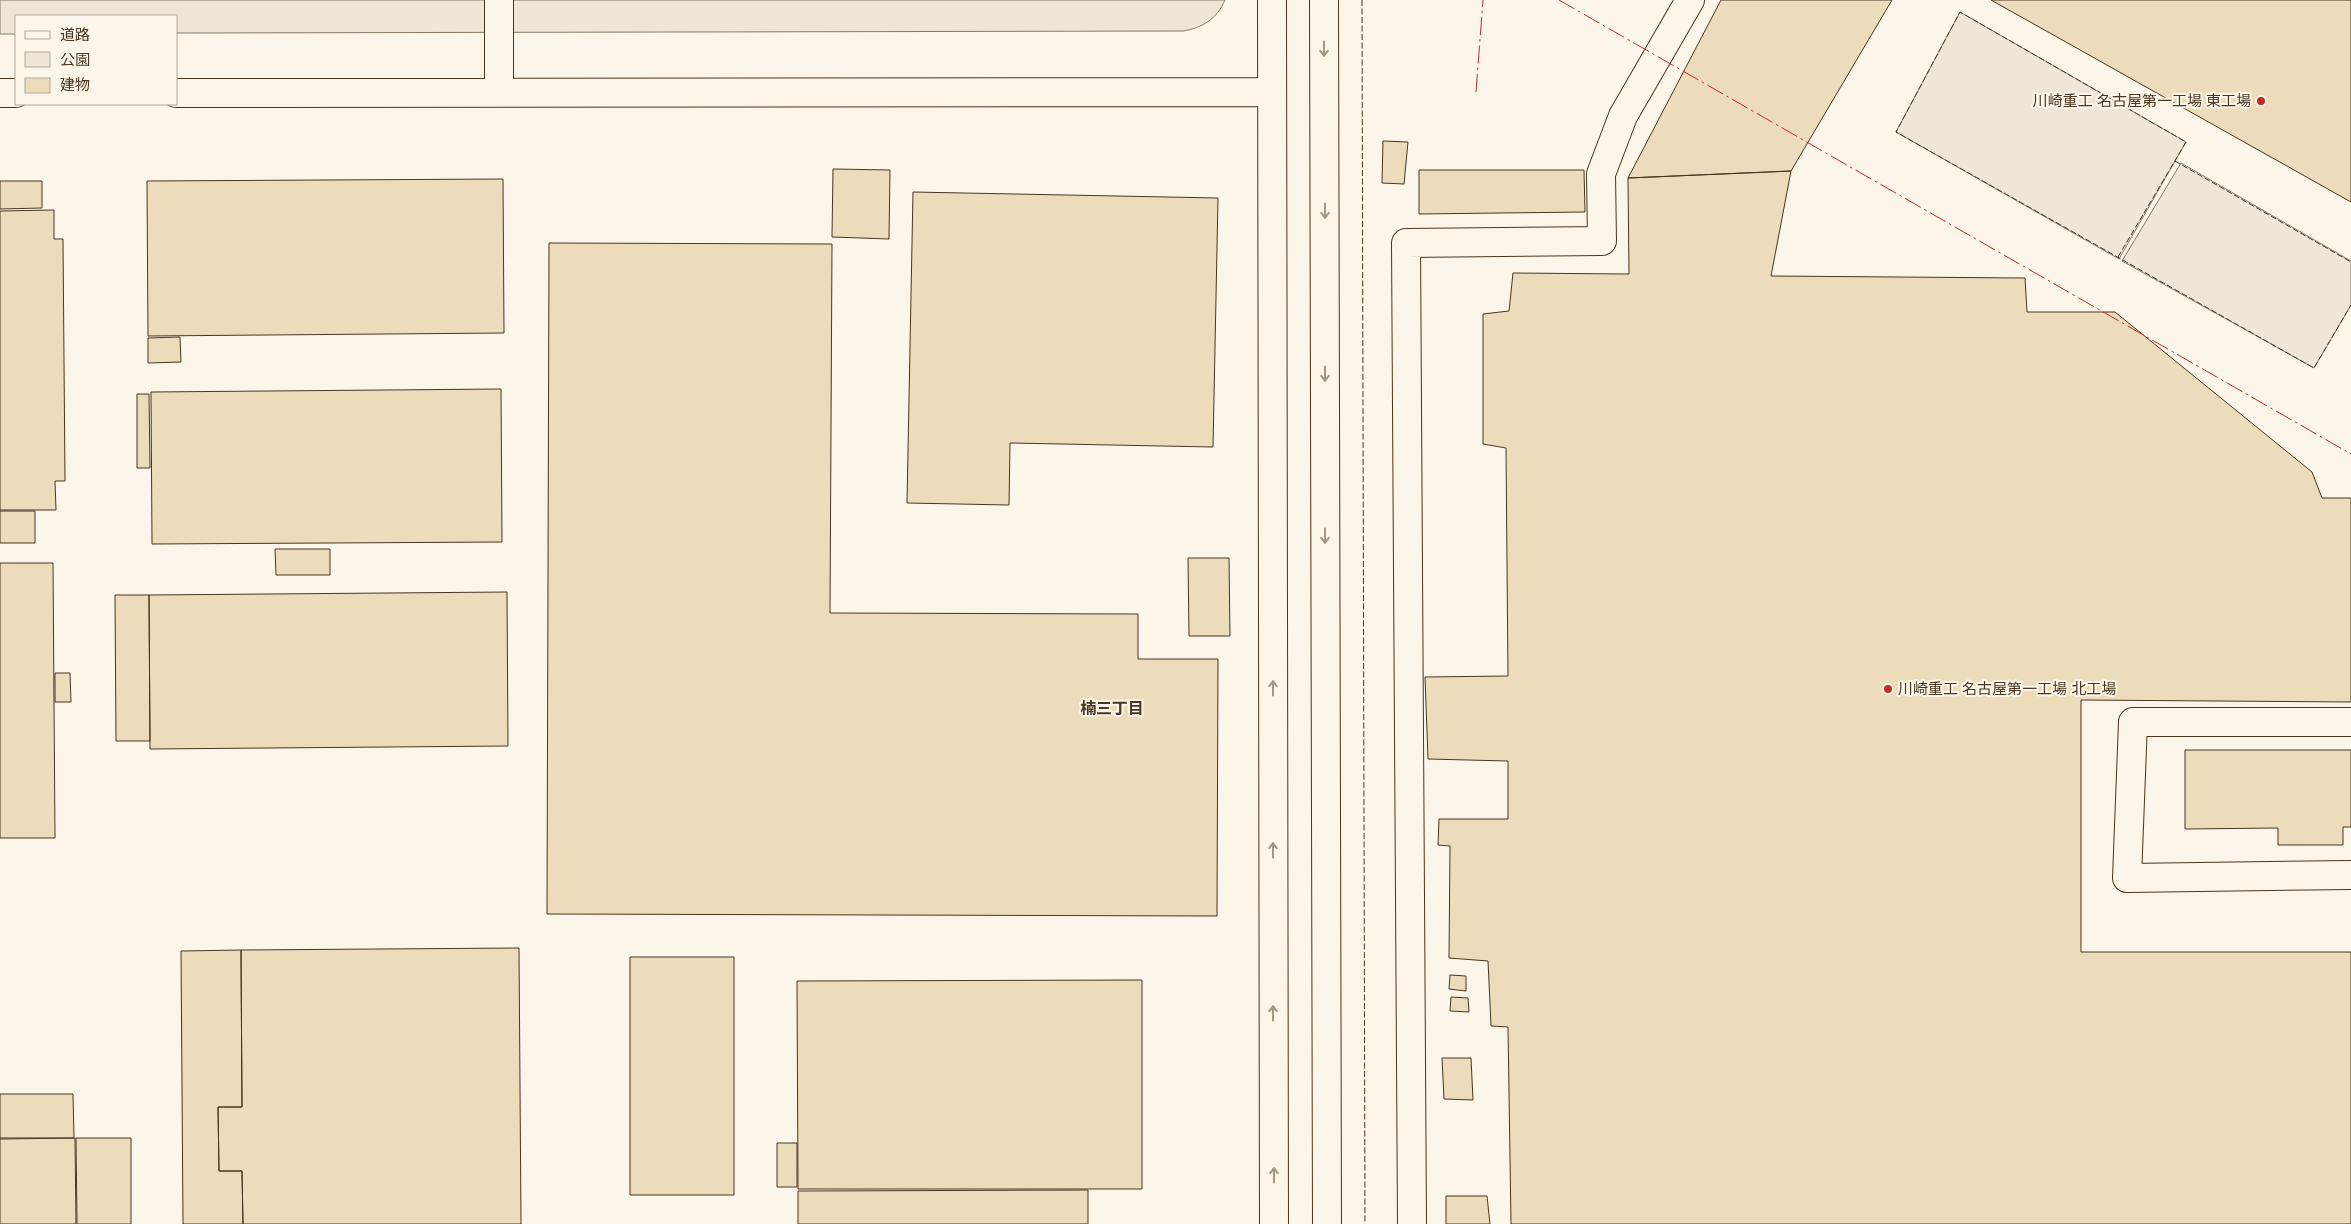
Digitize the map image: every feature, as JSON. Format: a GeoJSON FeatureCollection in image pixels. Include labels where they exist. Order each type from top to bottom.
{"type":"FeatureCollection","features":[{"type":"Feature","properties":{"kind":"street"},"geometry":{"type":"LineString","coordinates":[[499,0],[499,92]]}},
{"type":"Feature","properties":{"kind":"street"},"geometry":{"type":"LineString","coordinates":[[1272,0],[1274,1224]]}},
{"type":"Feature","properties":{"kind":"street"},"geometry":{"type":"LineString","coordinates":[[1324,0],[1327,1224]]}},
{"type":"Feature","properties":{"kind":"street"},"geometry":{"type":"LineString","coordinates":[[1412,1224],[1406,243],[1602,241],[1601,174],[1623,116],[1690,0]]}},
{"type":"Feature","properties":{"kind":"street"},"geometry":{"type":"LineString","coordinates":[[178,93],[1272,92]]}},
{"type":"Feature","properties":{"kind":"street"},"geometry":{"type":"LineString","coordinates":[[0,93],[15,93]]}},
{"type":"Feature","properties":{"kind":"street"},"geometry":{"type":"LineString","coordinates":[[2351,722],[2133,722],[2127,878],[2351,875]]}},
{"type":"Feature","properties":{"kind":"green space"},"geometry":{"type":"Polygon","coordinates":[[[0,0],[1225,0],[1222,7],[1208,22],[1196,28],[1183,31],[178,33],[178,15],[15,15],[15,34],[0,34],[0,0]]]}},
{"type":"Feature","properties":{"kind":"green space"},"geometry":{"type":"Polygon","coordinates":[[[1960,12],[2186,142],[2119,259],[1896,132],[1960,12]]]}},
{"type":"Feature","properties":{"kind":"green space"},"geometry":{"type":"Polygon","coordinates":[[[2181,163],[2351,261],[2351,305],[2314,368],[2122,261],[2181,163]]]}},
{"type":"Feature","properties":{"kind":"building"},"geometry":{"type":"Polygon","coordinates":[[[1721,0],[1892,0],[1791,171],[1628,178],[1721,0]]]}},
{"type":"Feature","properties":{"kind":"building","name":"川崎重工 名古屋第一工場 東工場"},"geometry":{"type":"Polygon","coordinates":[[[1991,0],[2351,0],[2351,202],[1991,0]]]}},
{"type":"Feature","properties":{"kind":"building"},"geometry":{"type":"Polygon","coordinates":[[[1383,141],[1408,142],[1404,184],[1382,183],[1383,141]]]}},
{"type":"Feature","properties":{"kind":"building"},"geometry":{"type":"Polygon","coordinates":[[[833,169],[890,170],[889,239],[832,237],[833,169]]]}},
{"type":"Feature","properties":{"kind":"building"},"geometry":{"type":"Polygon","coordinates":[[[1419,170],[1584,170],[1585,212],[1419,214],[1419,170]]]}},
{"type":"Feature","properties":{"kind":"building","name":"川崎重工 名古屋第一工場 北工場"},"geometry":{"type":"Polygon","coordinates":[[[1791,171],[1771,276],[2025,278],[2027,312],[2115,312],[2312,472],[2322,498],[2351,498],[2351,702],[2081,700],[2081,952],[2351,952],[2351,1224],[1511,1224],[1508,1027],[1491,1026],[1488,961],[1449,958],[1450,846],[1438,845],[1439,819],[1508,819],[1508,761],[1428,759],[1425,677],[1508,676],[1506,448],[1483,444],[1483,314],[1509,311],[1513,273],[1629,274],[1628,178],[1791,171]]]}},
{"type":"Feature","properties":{"kind":"building"},"geometry":{"type":"Polygon","coordinates":[[[503,179],[504,333],[148,336],[147,181],[503,179]]]}},
{"type":"Feature","properties":{"kind":"building"},"geometry":{"type":"Polygon","coordinates":[[[0,181],[42,181],[42,208],[0,209],[0,181]]]}},
{"type":"Feature","properties":{"kind":"building"},"geometry":{"type":"Polygon","coordinates":[[[913,192],[1218,198],[1213,447],[1010,443],[1009,505],[907,503],[913,192]]]}},
{"type":"Feature","properties":{"kind":"building"},"geometry":{"type":"Polygon","coordinates":[[[54,210],[54,239],[63,239],[65,481],[55,481],[56,510],[0,510],[0,211],[54,210]]]}},
{"type":"Feature","properties":{"kind":"building"},"geometry":{"type":"Polygon","coordinates":[[[549,243],[832,244],[830,613],[1138,614],[1138,659],[1218,659],[1217,916],[547,914],[549,243]]]}},
{"type":"Feature","properties":{"kind":"building"},"geometry":{"type":"Polygon","coordinates":[[[180,337],[181,362],[148,363],[148,338],[180,337]]]}},
{"type":"Feature","properties":{"kind":"building"},"geometry":{"type":"Polygon","coordinates":[[[501,389],[502,542],[152,544],[151,392],[501,389]]]}},
{"type":"Feature","properties":{"kind":"building"},"geometry":{"type":"Polygon","coordinates":[[[137,394],[149,394],[150,468],[137,468],[137,394]]]}},
{"type":"Feature","properties":{"kind":"building"},"geometry":{"type":"Polygon","coordinates":[[[0,511],[35,511],[35,543],[0,543],[0,511]]]}},
{"type":"Feature","properties":{"kind":"building"},"geometry":{"type":"Polygon","coordinates":[[[275,549],[330,549],[330,575],[276,575],[275,549]]]}},
{"type":"Feature","properties":{"kind":"building"},"geometry":{"type":"Polygon","coordinates":[[[1188,558],[1229,558],[1230,636],[1189,636],[1188,558]]]}},
{"type":"Feature","properties":{"kind":"building"},"geometry":{"type":"Polygon","coordinates":[[[0,563],[53,563],[55,838],[0,838],[0,563]]]}},
{"type":"Feature","properties":{"kind":"building"},"geometry":{"type":"Polygon","coordinates":[[[507,592],[508,746],[150,749],[149,595],[507,592]]]}},
{"type":"Feature","properties":{"kind":"building"},"geometry":{"type":"Polygon","coordinates":[[[115,595],[149,595],[150,741],[116,741],[115,595]]]}},
{"type":"Feature","properties":{"kind":"building"},"geometry":{"type":"Polygon","coordinates":[[[55,673],[70,673],[71,702],[55,702],[55,673]]]}},
{"type":"Feature","properties":{"kind":"building"},"geometry":{"type":"Polygon","coordinates":[[[2185,750],[2351,750],[2351,827],[2343,827],[2343,845],[2278,845],[2278,828],[2185,829],[2185,750]]]}},
{"type":"Feature","properties":{"kind":"building"},"geometry":{"type":"Polygon","coordinates":[[[519,948],[521,1224],[243,1224],[242,1171],[219,1171],[218,1107],[242,1107],[241,950],[519,948]]]}},
{"type":"Feature","properties":{"kind":"building"},"geometry":{"type":"Polygon","coordinates":[[[241,950],[242,1107],[218,1107],[219,1171],[242,1171],[243,1224],[183,1224],[181,951],[241,950]]]}},
{"type":"Feature","properties":{"kind":"building"},"geometry":{"type":"Polygon","coordinates":[[[630,957],[734,957],[734,1195],[630,1195],[630,957]]]}},
{"type":"Feature","properties":{"kind":"building"},"geometry":{"type":"Polygon","coordinates":[[[1450,975],[1466,976],[1466,991],[1449,989],[1450,975]]]}},
{"type":"Feature","properties":{"kind":"building"},"geometry":{"type":"Polygon","coordinates":[[[1142,980],[1142,1189],[798,1189],[797,981],[1142,980]]]}},
{"type":"Feature","properties":{"kind":"building"},"geometry":{"type":"Polygon","coordinates":[[[1451,997],[1468,998],[1469,1012],[1450,1011],[1451,997]]]}},
{"type":"Feature","properties":{"kind":"building"},"geometry":{"type":"Polygon","coordinates":[[[1442,1058],[1471,1058],[1473,1100],[1444,1099],[1442,1058]]]}},
{"type":"Feature","properties":{"kind":"building"},"geometry":{"type":"Polygon","coordinates":[[[0,1094],[73,1094],[74,1138],[0,1138],[0,1094]]]}},
{"type":"Feature","properties":{"kind":"building"},"geometry":{"type":"Polygon","coordinates":[[[75,1138],[76,1224],[0,1224],[0,1139],[75,1138]]]}},
{"type":"Feature","properties":{"kind":"building"},"geometry":{"type":"Polygon","coordinates":[[[76,1138],[131,1138],[131,1224],[77,1224],[76,1138]]]}},
{"type":"Feature","properties":{"kind":"building"},"geometry":{"type":"Polygon","coordinates":[[[777,1143],[797,1143],[797,1187],[777,1187],[777,1143]]]}},
{"type":"Feature","properties":{"kind":"building"},"geometry":{"type":"Polygon","coordinates":[[[1088,1190],[1088,1224],[798,1224],[798,1191],[1088,1190]]]}},
{"type":"Feature","properties":{"kind":"building"},"geometry":{"type":"Polygon","coordinates":[[[1446,1196],[1487,1196],[1490,1224],[1446,1224],[1446,1196]]]}},
{"type":"Feature","properties":{"kind":"fence"},"geometry":{"type":"LineString","coordinates":[[1362,0],[1365,1224]]}},
{"type":"Feature","properties":{"kind":"fence"},"geometry":{"type":"LineString","coordinates":[[2118,257],[2186,142],[1960,12],[1896,132],[2314,368],[2351,305]]}},
{"type":"Feature","properties":{"kind":"fence"},"geometry":{"type":"LineString","coordinates":[[2175,161],[2351,262]]}},
{"type":"Feature","properties":{"kind":"power"},"geometry":{"type":"LineString","coordinates":[[1476,92],[1483,0]]}},
{"type":"Feature","properties":{"kind":"power"},"geometry":{"type":"LineString","coordinates":[[1559,0],[2351,454]]}},
{"type":"Feature","properties":{"kind":"place","name":"川崎重工 名古屋第一工場 東工場"},"geometry":{"type":"Point","coordinates":[2261,101]}},
{"type":"Feature","properties":{"kind":"place","name":"川崎重工 名古屋第一工場 北工場"},"geometry":{"type":"Point","coordinates":[1888,689]}},
{"type":"Feature","properties":{"kind":"district","name":"楠三丁目"},"geometry":{"type":"Point","coordinates":[1112,708]}}]}
